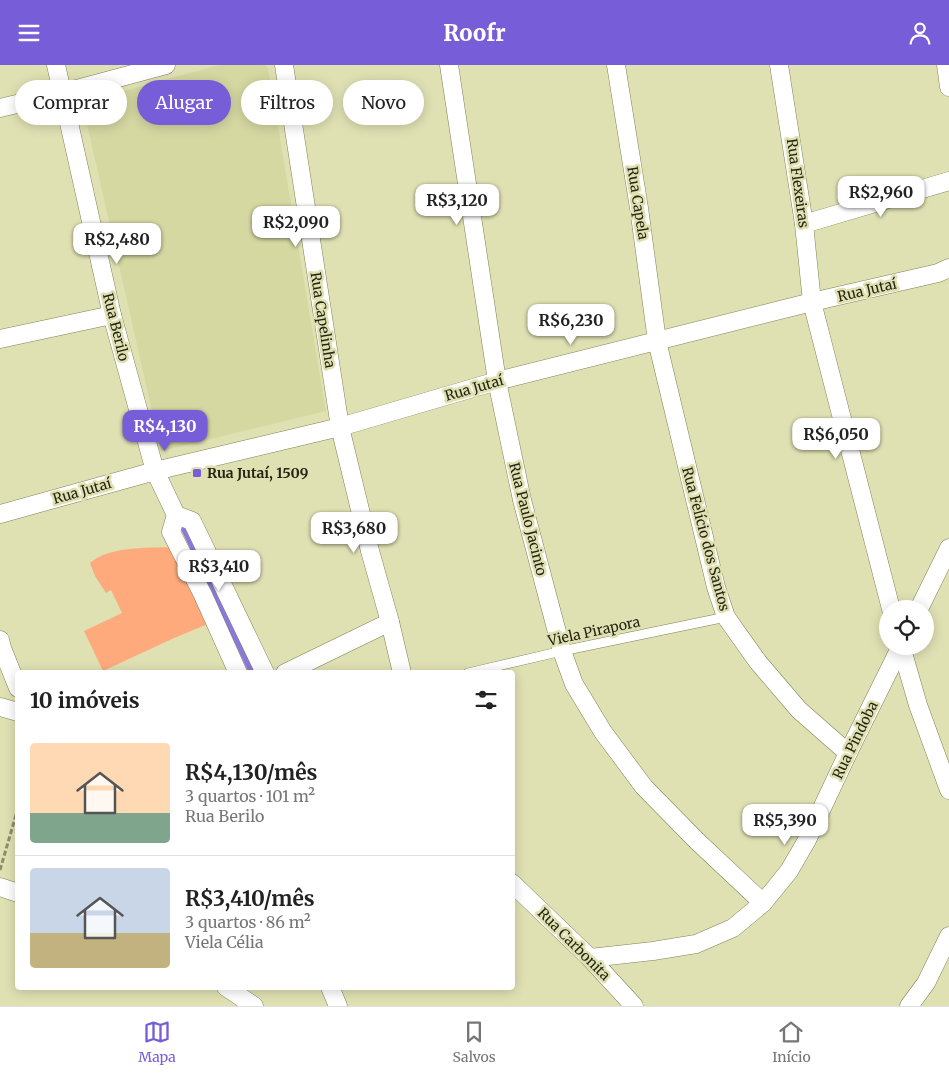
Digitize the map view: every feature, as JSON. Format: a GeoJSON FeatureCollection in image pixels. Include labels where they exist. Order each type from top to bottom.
{"type":"FeatureCollection","features":[{"type":"Feature","properties":{"kind":"street","name":"Rua Berilo"},"geometry":{"type":"LineString","coordinates":[[56,65],[59,80]]}},
{"type":"Feature","properties":{"kind":"street"},"geometry":{"type":"LineString","coordinates":[[110,80],[166,65]]}},
{"type":"Feature","properties":{"kind":"street","name":"Rua Capelinha"},"geometry":{"type":"LineString","coordinates":[[284,65],[340,427]]}},
{"type":"Feature","properties":{"kind":"street","name":"Rua Paulo Jacinto"},"geometry":{"type":"LineString","coordinates":[[450,65],[496,381],[522,501],[562,651],[574,684],[598,724],[644,787],[763,903]]}},
{"type":"Feature","properties":{"kind":"street","name":"Rua Capela"},"geometry":{"type":"LineString","coordinates":[[616,65],[658,341]]}},
{"type":"Feature","properties":{"kind":"street","name":"Rua Flexeiras"},"geometry":{"type":"LineString","coordinates":[[779,65],[804,224],[812,302],[890,600]]}},
{"type":"Feature","properties":{"kind":"street"},"geometry":{"type":"LineString","coordinates":[[946,65],[949,87]]}},
{"type":"Feature","properties":{"kind":"street"},"geometry":{"type":"LineString","coordinates":[[0,108],[15,104]]}},
{"type":"Feature","properties":{"kind":"street","name":"Rua Berilo"},"geometry":{"type":"LineString","coordinates":[[69,125],[112,315],[155,471],[176,515]]}},
{"type":"Feature","properties":{"kind":"street"},"geometry":{"type":"LineString","coordinates":[[804,224],[949,181]]}},
{"type":"Feature","properties":{"kind":"street","name":"Rua Jutaí"},"geometry":{"type":"LineString","coordinates":[[1,519],[155,471],[340,427],[496,381],[812,302],[938,273],[949,268]]}},
{"type":"Feature","properties":{"kind":"street"},"geometry":{"type":"LineString","coordinates":[[0,339],[112,315]]}},
{"type":"Feature","properties":{"kind":"street","name":"Rua Felício dos Santos"},"geometry":{"type":"LineString","coordinates":[[658,341],[716,587],[726,617],[758,662],[799,710],[848,753]]}},
{"type":"Feature","properties":{"kind":"street"},"geometry":{"type":"LineString","coordinates":[[340,427],[401,670]]}},
{"type":"Feature","properties":{"kind":"street"},"geometry":{"type":"LineString","coordinates":[[237,670],[172,532],[176,515],[192,521],[265,670]]}},
{"type":"Feature","properties":{"kind":"street"},"geometry":{"type":"LineString","coordinates":[[923,600],[949,548]]}},
{"type":"Feature","properties":{"kind":"street"},"geometry":{"type":"LineString","coordinates":[[291,670],[390,622]]}},
{"type":"Feature","properties":{"kind":"street"},"geometry":{"type":"LineString","coordinates":[[0,640],[15,680]]}},
{"type":"Feature","properties":{"kind":"street","name":"Rua Pindoba"},"geometry":{"type":"LineString","coordinates":[[590,958],[696,944],[733,928],[763,903],[789,871],[808,840],[897,655]]}},
{"type":"Feature","properties":{"kind":"street"},"geometry":{"type":"LineString","coordinates":[[904,655],[918,705],[949,790]]}},
{"type":"Feature","properties":{"kind":"street"},"geometry":{"type":"LineString","coordinates":[[0,707],[15,711]]}},
{"type":"Feature","properties":{"kind":"street","name":"Rua Carbonita"},"geometry":{"type":"LineString","coordinates":[[515,886],[590,958],[634,1006]]}},
{"type":"Feature","properties":{"kind":"street"},"geometry":{"type":"LineString","coordinates":[[0,887],[15,892]]}},
{"type":"Feature","properties":{"kind":"street"},"geometry":{"type":"LineString","coordinates":[[909,1006],[926,983],[949,936]]}},
{"type":"Feature","properties":{"kind":"street"},"geometry":{"type":"LineString","coordinates":[[230,990],[254,1006]]}},
{"type":"Feature","properties":{"kind":"street"},"geometry":{"type":"LineString","coordinates":[[331,990],[338,1006]]}},
{"type":"Feature","properties":{"kind":"lane","name":"Viela Pirapora"},"geometry":{"type":"LineString","coordinates":[[481,670],[726,617]]}},
{"type":"Feature","properties":{"kind":"path"},"geometry":{"type":"LineString","coordinates":[[0,871],[15,819]]}},
{"type":"Feature","properties":{"kind":"shaded area"},"geometry":{"type":"Polygon","coordinates":[[[219,65],[265,65],[268,68],[270,80],[241,80],[241,125],[278,125],[326,411],[161,451],[87,125],[127,125],[127,90],[137,87],[137,125],[231,125],[231,80],[164,80],[219,65]]]}},
{"type":"Feature","properties":{"kind":"shaded area"},"geometry":{"type":"Polygon","coordinates":[[[173,547],[210,623],[103,670],[84,631],[122,613],[111,590],[106,593],[95,576],[90,563],[107,553],[141,548],[173,547]]]}},
{"type":"Feature","properties":{"kind":"waterway"},"geometry":{"type":"LineString","coordinates":[[184,529],[251,670]]}},
{"type":"Feature","properties":{"kind":"place","name":"Rua Jutaí, 1509"},"geometry":{"type":"Point","coordinates":[197,473]}}]}
